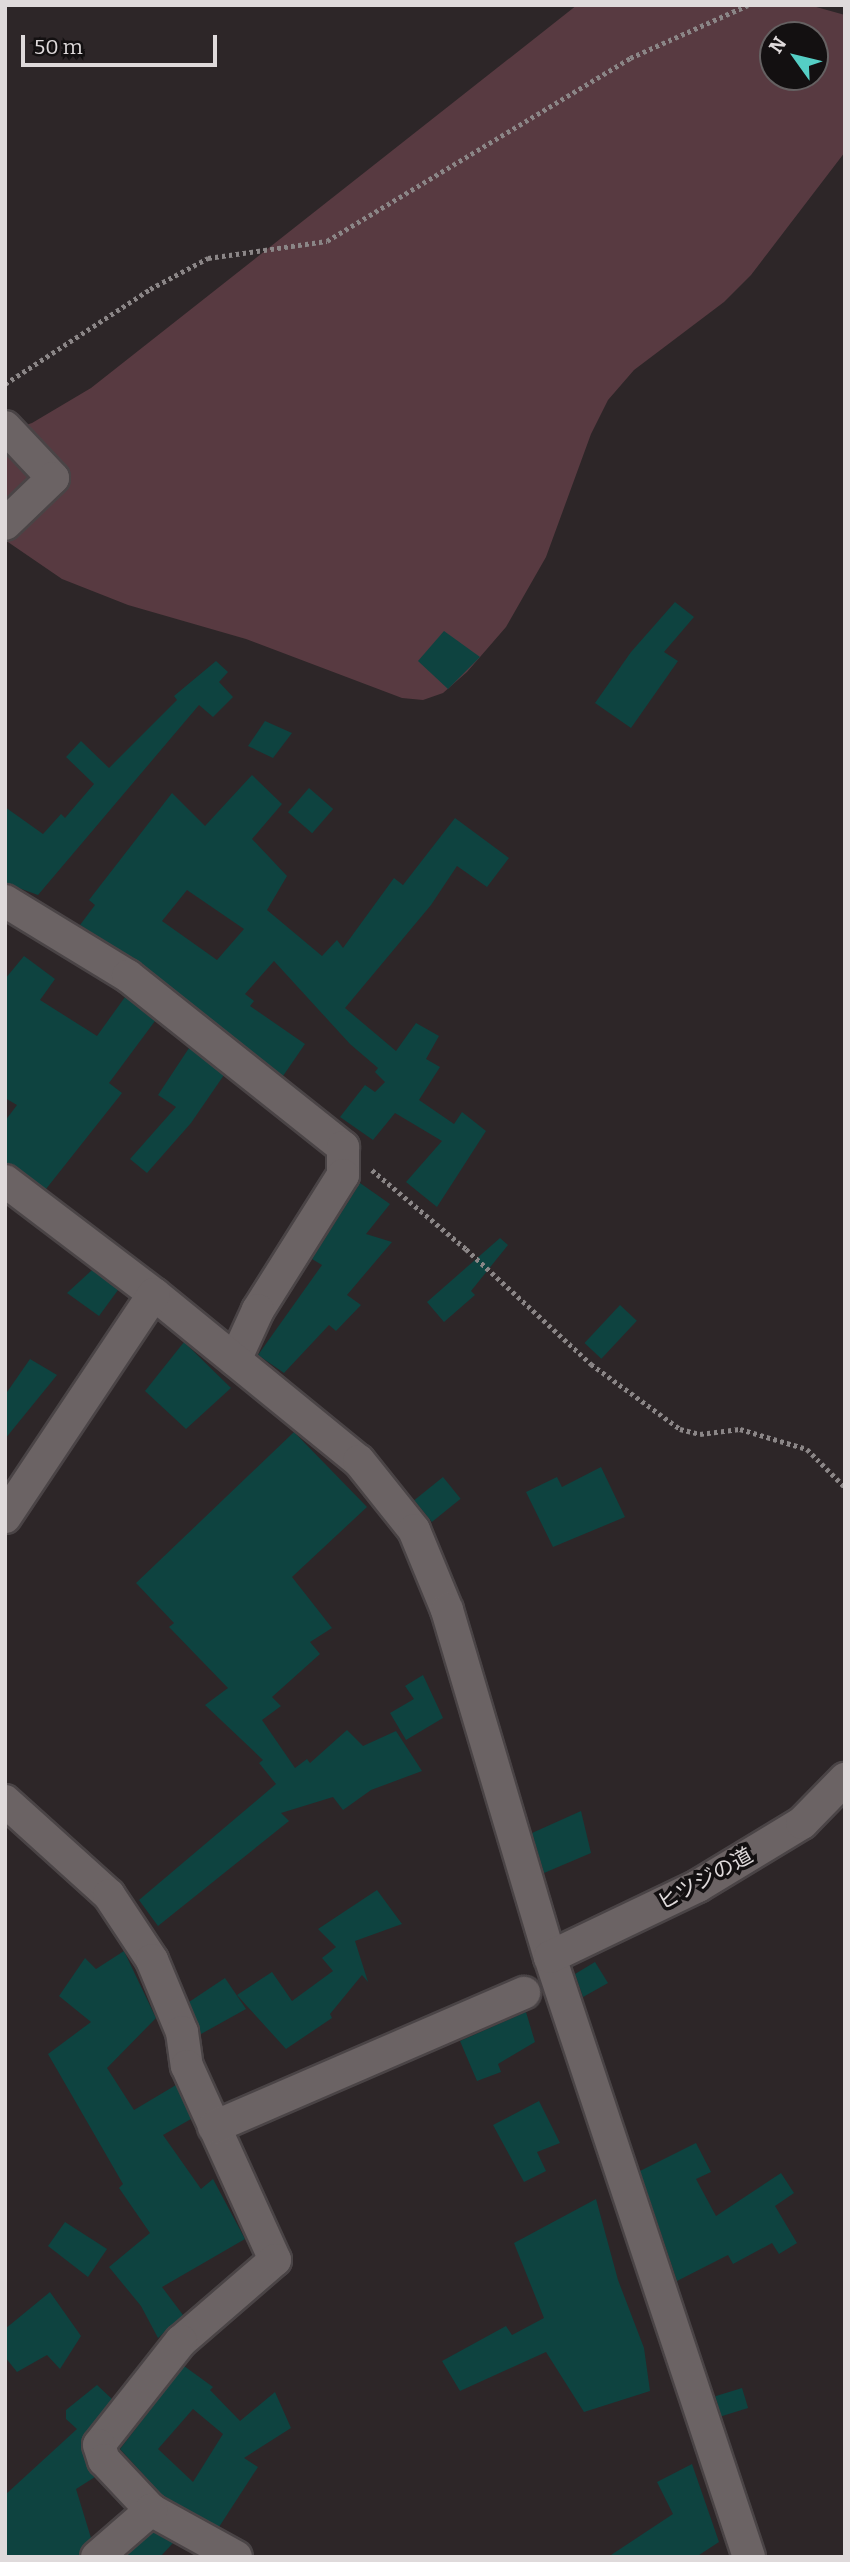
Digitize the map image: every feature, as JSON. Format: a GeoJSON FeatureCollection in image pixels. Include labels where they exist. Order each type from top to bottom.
{"type":"FeatureCollection","features":[{"type":"Feature","properties":{"kind":"street"},"geometry":{"type":"LineString","coordinates":[[5,427],[53,478],[5,524]]}},
{"type":"Feature","properties":{"kind":"street"},"geometry":{"type":"LineString","coordinates":[[5,901],[128,976],[342,1147],[343,1175],[258,1310],[235,1360]]}},
{"type":"Feature","properties":{"kind":"street"},"geometry":{"type":"LineString","coordinates":[[5,1181],[154,1294],[359,1461],[414,1530],[447,1609],[550,1957],[749,2557]]}},
{"type":"Feature","properties":{"kind":"street"},"geometry":{"type":"LineString","coordinates":[[5,1517],[154,1294]]}},
{"type":"Feature","properties":{"kind":"street","name":"ヒツジの道"},"geometry":{"type":"LineString","coordinates":[[550,1957],[698,1886],[802,1823],[845,1779]]}},
{"type":"Feature","properties":{"kind":"street"},"geometry":{"type":"LineString","coordinates":[[5,1801],[110,1895],[152,1960],[214,2127],[275,2260],[181,2341],[99,2445],[104,2460],[151,2510],[236,2557]]}},
{"type":"Feature","properties":{"kind":"street"},"geometry":{"type":"LineString","coordinates":[[214,2127],[524,1993]]}},
{"type":"Feature","properties":{"kind":"street"},"geometry":{"type":"LineString","coordinates":[[97,2557],[151,2510]]}},
{"type":"Feature","properties":{"kind":"path"},"geometry":{"type":"LineString","coordinates":[[5,384],[150,289],[208,258],[327,241],[630,58],[748,5]]}},
{"type":"Feature","properties":{"kind":"path"},"geometry":{"type":"LineString","coordinates":[[342,1147],[466,1249],[591,1364],[680,1429],[700,1434],[740,1429],[807,1449],[845,1487]]}},
{"type":"Feature","properties":{"kind":"shaded area"},"geometry":{"type":"Polygon","coordinates":[[[577,5],[809,5],[845,15],[845,152],[751,275],[724,302],[634,370],[608,400],[591,434],[546,557],[506,627],[467,672],[443,693],[423,700],[402,698],[246,639],[128,605],[62,579],[5,540],[5,432],[32,423],[91,388],[577,5]]]}},
{"type":"Feature","properties":{"kind":"building"},"geometry":{"type":"Polygon","coordinates":[[[675,602],[694,617],[664,652],[678,661],[631,728],[595,703],[631,652],[675,602]]]}},
{"type":"Feature","properties":{"kind":"building"},"geometry":{"type":"Polygon","coordinates":[[[444,631],[480,657],[448,689],[418,661],[444,631]]]}},
{"type":"Feature","properties":{"kind":"building"},"geometry":{"type":"Polygon","coordinates":[[[216,661],[228,672],[219,682],[233,697],[213,717],[199,705],[38,895],[5,883],[5,807],[43,834],[61,814],[65,818],[94,784],[66,757],[81,741],[109,768],[177,700],[174,696],[216,661]]]}},
{"type":"Feature","properties":{"kind":"building"},"geometry":{"type":"Polygon","coordinates":[[[265,721],[292,733],[273,758],[248,746],[265,721]]]}},
{"type":"Feature","properties":{"kind":"building"},"geometry":{"type":"Polygon","coordinates":[[[252,775],[282,804],[252,839],[287,876],[267,910],[322,956],[337,940],[343,948],[394,878],[403,885],[455,818],[509,858],[487,887],[457,866],[431,905],[345,1008],[396,1051],[416,1023],[439,1036],[426,1059],[440,1067],[419,1100],[454,1124],[462,1112],[486,1131],[437,1207],[406,1182],[442,1141],[395,1113],[373,1140],[340,1117],[365,1085],[375,1092],[385,1082],[375,1072],[378,1068],[350,1044],[274,961],[245,994],[254,1001],[250,1006],[305,1044],[283,1076],[139,962],[80,925],[95,905],[89,900],[172,793],[205,826],[252,775]],[[187,890],[162,921],[217,960],[244,929],[187,890]]]}},
{"type":"Feature","properties":{"kind":"building"},"geometry":{"type":"Polygon","coordinates":[[[309,788],[333,809],[312,833],[288,812],[309,788]]]}},
{"type":"Feature","properties":{"kind":"building"},"geometry":{"type":"Polygon","coordinates":[[[24,956],[55,979],[40,1000],[97,1036],[125,997],[155,1021],[109,1083],[122,1093],[46,1189],[5,1163],[5,1121],[17,1105],[5,1098],[5,979],[24,956]]]}},
{"type":"Feature","properties":{"kind":"building"},"geometry":{"type":"Polygon","coordinates":[[[189,1048],[224,1075],[191,1123],[147,1173],[130,1159],[176,1107],[158,1095],[189,1048]]]}},
{"type":"Feature","properties":{"kind":"building"},"geometry":{"type":"Polygon","coordinates":[[[360,1183],[390,1204],[366,1234],[392,1242],[347,1295],[361,1305],[336,1331],[329,1325],[284,1373],[258,1355],[322,1265],[312,1259],[360,1183]]]}},
{"type":"Feature","properties":{"kind":"building"},"geometry":{"type":"Polygon","coordinates":[[[500,1238],[508,1245],[471,1291],[475,1295],[444,1322],[427,1302],[500,1238]]]}},
{"type":"Feature","properties":{"kind":"building"},"geometry":{"type":"Polygon","coordinates":[[[92,1270],[118,1290],[99,1316],[67,1293],[92,1270]]]}},
{"type":"Feature","properties":{"kind":"building"},"geometry":{"type":"Polygon","coordinates":[[[620,1305],[637,1321],[601,1359],[585,1343],[620,1305]]]}},
{"type":"Feature","properties":{"kind":"building"},"geometry":{"type":"Polygon","coordinates":[[[184,1342],[231,1388],[186,1429],[145,1391],[184,1342]]]}},
{"type":"Feature","properties":{"kind":"building"},"geometry":{"type":"Polygon","coordinates":[[[30,1359],[57,1375],[5,1439],[5,1395],[30,1359]]]}},
{"type":"Feature","properties":{"kind":"building"},"geometry":{"type":"Polygon","coordinates":[[[294,1432],[367,1507],[292,1577],[332,1628],[310,1642],[320,1654],[272,1697],[281,1706],[262,1720],[295,1768],[307,1759],[310,1763],[347,1730],[363,1746],[396,1731],[422,1771],[371,1790],[343,1810],[333,1797],[281,1813],[289,1821],[158,1926],[139,1900],[276,1784],[259,1763],[263,1760],[205,1705],[228,1688],[169,1627],[174,1623],[136,1583],[294,1432]]]}},
{"type":"Feature","properties":{"kind":"building"},"geometry":{"type":"Polygon","coordinates":[[[601,1467],[625,1517],[553,1547],[526,1492],[557,1477],[562,1487],[601,1467]]]}},
{"type":"Feature","properties":{"kind":"building"},"geometry":{"type":"Polygon","coordinates":[[[443,1477],[461,1499],[432,1522],[414,1500],[443,1477]]]}},
{"type":"Feature","properties":{"kind":"building"},"geometry":{"type":"Polygon","coordinates":[[[423,1675],[443,1718],[406,1740],[390,1713],[414,1699],[405,1686],[423,1675]]]}},
{"type":"Feature","properties":{"kind":"building"},"geometry":{"type":"Polygon","coordinates":[[[581,1811],[591,1853],[544,1873],[532,1833],[581,1811]]]}},
{"type":"Feature","properties":{"kind":"building"},"geometry":{"type":"Polygon","coordinates":[[[377,1890],[402,1924],[355,1941],[368,1982],[362,1975],[330,2014],[332,2018],[286,2049],[237,1995],[272,1972],[292,2001],[333,1971],[322,1958],[336,1947],[318,1929],[377,1890]]]}},
{"type":"Feature","properties":{"kind":"building"},"geometry":{"type":"Polygon","coordinates":[[[124,1951],[156,2018],[107,2068],[134,2110],[176,2085],[191,2119],[163,2135],[201,2189],[213,2179],[245,2239],[162,2287],[183,2315],[158,2338],[141,2306],[109,2267],[150,2233],[119,2188],[123,2184],[48,2054],[91,2022],[59,1996],[85,1958],[96,1969],[124,1951]]]}},
{"type":"Feature","properties":{"kind":"building"},"geometry":{"type":"Polygon","coordinates":[[[595,1962],[608,1983],[583,1997],[575,1974],[595,1962]]]}},
{"type":"Feature","properties":{"kind":"building"},"geometry":{"type":"Polygon","coordinates":[[[225,1978],[246,2009],[201,2034],[189,2002],[225,1978]]]}},
{"type":"Feature","properties":{"kind":"building"},"geometry":{"type":"Polygon","coordinates":[[[526,2012],[535,2042],[498,2064],[501,2072],[477,2081],[460,2041],[526,2012]]]}},
{"type":"Feature","properties":{"kind":"building"},"geometry":{"type":"Polygon","coordinates":[[[539,2101],[560,2143],[537,2152],[546,2171],[524,2182],[493,2125],[539,2101]]]}},
{"type":"Feature","properties":{"kind":"building"},"geometry":{"type":"Polygon","coordinates":[[[696,2143],[711,2172],[696,2179],[716,2216],[781,2173],[794,2193],[775,2206],[797,2243],[779,2254],[772,2243],[733,2264],[728,2255],[677,2281],[640,2171],[696,2143]]]}},
{"type":"Feature","properties":{"kind":"building"},"geometry":{"type":"Polygon","coordinates":[[[596,2199],[618,2280],[644,2348],[650,2391],[584,2412],[546,2352],[460,2391],[442,2361],[506,2326],[512,2335],[544,2318],[514,2243],[596,2199]]]}},
{"type":"Feature","properties":{"kind":"building"},"geometry":{"type":"Polygon","coordinates":[[[65,2222],[107,2249],[88,2277],[48,2246],[65,2222]]]}},
{"type":"Feature","properties":{"kind":"building"},"geometry":{"type":"Polygon","coordinates":[[[50,2292],[81,2336],[60,2369],[47,2355],[17,2372],[5,2357],[5,2329],[50,2292]]]}},
{"type":"Feature","properties":{"kind":"building"},"geometry":{"type":"Polygon","coordinates":[[[184,2366],[213,2387],[210,2390],[240,2421],[275,2392],[291,2428],[244,2458],[258,2467],[219,2527],[162,2495],[120,2449],[184,2366]],[[193,2409],[158,2449],[193,2482],[223,2434],[193,2409]]]}},
{"type":"Feature","properties":{"kind":"building"},"geometry":{"type":"Polygon","coordinates":[[[97,2385],[112,2399],[81,2441],[87,2466],[95,2477],[76,2489],[91,2538],[79,2557],[5,2557],[5,2495],[77,2429],[66,2419],[66,2410],[97,2385]]]}},
{"type":"Feature","properties":{"kind":"building"},"geometry":{"type":"Polygon","coordinates":[[[742,2388],[748,2408],[721,2416],[715,2396],[742,2388]]]}},
{"type":"Feature","properties":{"kind":"building"},"geometry":{"type":"Polygon","coordinates":[[[692,2464],[719,2542],[696,2557],[608,2557],[673,2514],[657,2482],[692,2464]]]}},
{"type":"Feature","properties":{"kind":"building"},"geometry":{"type":"Polygon","coordinates":[[[153,2532],[173,2543],[160,2557],[125,2557],[153,2532]]]}}]}
